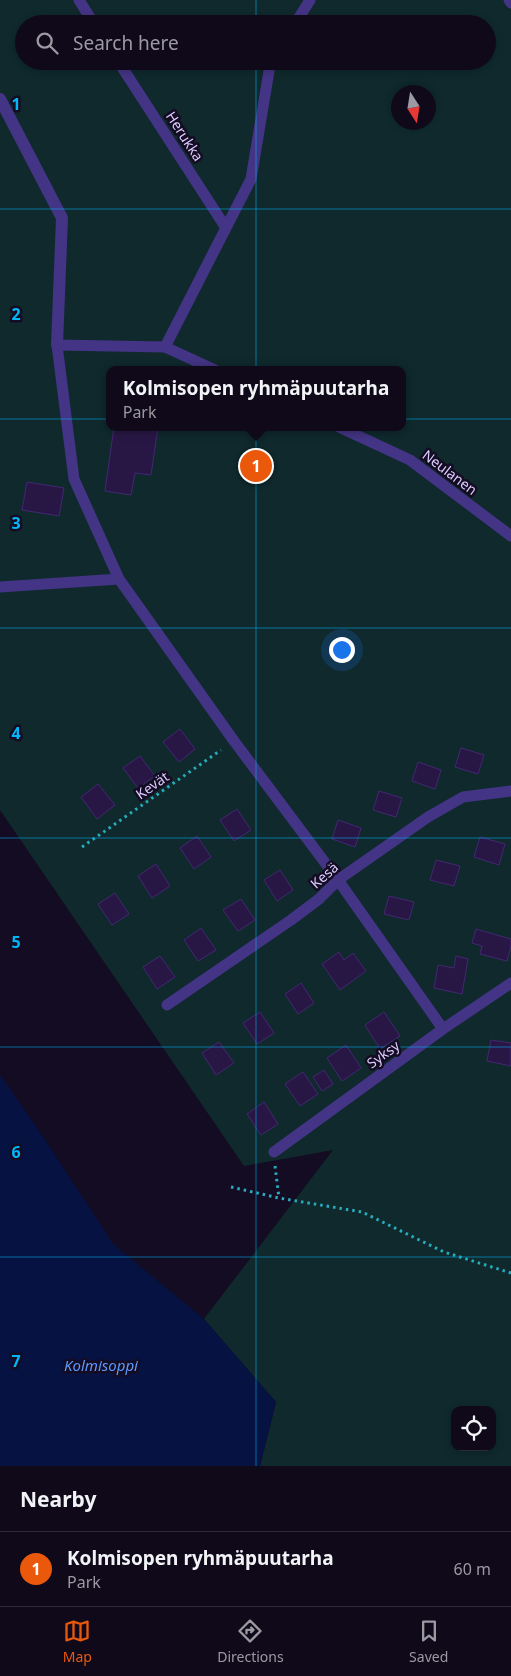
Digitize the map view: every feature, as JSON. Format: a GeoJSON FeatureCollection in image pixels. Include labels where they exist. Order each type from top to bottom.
{"type":"FeatureCollection","features":[{"type":"Feature","properties":{"kind":"street"},"geometry":{"type":"LineString","coordinates":[[0,99],[62,218],[57,345]]}},
{"type":"Feature","properties":{"kind":"lane"},"geometry":{"type":"LineString","coordinates":[[79,0],[88,15]]}},
{"type":"Feature","properties":{"kind":"lane"},"geometry":{"type":"LineString","coordinates":[[301,15],[310,0]]}},
{"type":"Feature","properties":{"kind":"lane","name":"Herukka"},"geometry":{"type":"LineString","coordinates":[[124,70],[226,228]]}},
{"type":"Feature","properties":{"kind":"lane"},"geometry":{"type":"LineString","coordinates":[[165,347],[251,180],[269,70]]}},
{"type":"Feature","properties":{"kind":"lane"},"geometry":{"type":"LineString","coordinates":[[206,366],[165,347],[57,345],[74,478],[119,579],[234,741],[338,880],[443,1029]]}},
{"type":"Feature","properties":{"kind":"lane","name":"Neulanen"},"geometry":{"type":"LineString","coordinates":[[348,431],[410,460],[511,536]]}},
{"type":"Feature","properties":{"kind":"lane"},"geometry":{"type":"LineString","coordinates":[[0,586],[119,579]]}},
{"type":"Feature","properties":{"kind":"lane","name":"Kesä"},"geometry":{"type":"LineString","coordinates":[[166,1005],[292,920],[319,900],[338,880],[428,817],[463,797],[511,791]]}},
{"type":"Feature","properties":{"kind":"lane","name":"Syksy"},"geometry":{"type":"LineString","coordinates":[[274,1152],[443,1029],[511,983]]}},
{"type":"Feature","properties":{"kind":"path","name":"Kevät"},"geometry":{"type":"LineString","coordinates":[[82,847],[234,741]]}},
{"type":"Feature","properties":{"kind":"path"},"geometry":{"type":"LineString","coordinates":[[274,1152],[279,1198]]}},
{"type":"Feature","properties":{"kind":"path"},"geometry":{"type":"LineString","coordinates":[[231,1187],[279,1198],[362,1212],[444,1252],[511,1273]]}},
{"type":"Feature","properties":{"kind":"green space"},"geometry":{"type":"Polygon","coordinates":[[[0,0],[511,0],[511,1466],[260,1466],[276,1402],[204,1319],[333,1150],[244,1166],[0,810],[0,0]]]}},
{"type":"Feature","properties":{"kind":"water","name":"Kolmisoppi"},"geometry":{"type":"Polygon","coordinates":[[[0,1075],[42,1135],[113,1244],[204,1319],[276,1402],[260,1466],[0,1466],[0,1075]]]}},
{"type":"Feature","properties":{"kind":"building"},"geometry":{"type":"Polygon","coordinates":[[[113,431],[157,431],[151,475],[135,473],[131,495],[105,491],[113,431]]]}},
{"type":"Feature","properties":{"kind":"building"},"geometry":{"type":"Polygon","coordinates":[[[27,482],[64,488],[59,516],[22,510],[27,482]]]}},
{"type":"Feature","properties":{"kind":"building"},"geometry":{"type":"Polygon","coordinates":[[[180,729],[195,749],[179,762],[163,742],[180,729]]]}},
{"type":"Feature","properties":{"kind":"building"},"geometry":{"type":"Polygon","coordinates":[[[461,748],[484,755],[478,774],[455,767],[461,748]]]}},
{"type":"Feature","properties":{"kind":"building"},"geometry":{"type":"Polygon","coordinates":[[[140,756],[155,776],[138,788],[123,768],[140,756]]]}},
{"type":"Feature","properties":{"kind":"building"},"geometry":{"type":"Polygon","coordinates":[[[418,762],[441,770],[435,789],[412,781],[418,762]]]}},
{"type":"Feature","properties":{"kind":"building"},"geometry":{"type":"Polygon","coordinates":[[[98,784],[115,805],[97,819],[81,797],[98,784]]]}},
{"type":"Feature","properties":{"kind":"building"},"geometry":{"type":"Polygon","coordinates":[[[379,791],[402,798],[396,817],[373,810],[379,791]]]}},
{"type":"Feature","properties":{"kind":"building"},"geometry":{"type":"Polygon","coordinates":[[[237,809],[251,830],[234,841],[220,820],[237,809]]]}},
{"type":"Feature","properties":{"kind":"building"},"geometry":{"type":"Polygon","coordinates":[[[338,820],[361,828],[355,847],[332,839],[338,820]]]}},
{"type":"Feature","properties":{"kind":"building"},"geometry":{"type":"Polygon","coordinates":[[[197,836],[211,857],[194,869],[180,848],[197,836]]]}},
{"type":"Feature","properties":{"kind":"building"},"geometry":{"type":"Polygon","coordinates":[[[480,837],[505,844],[499,865],[474,857],[480,837]]]}},
{"type":"Feature","properties":{"kind":"building"},"geometry":{"type":"Polygon","coordinates":[[[436,860],[460,866],[454,886],[430,880],[436,860]]]}},
{"type":"Feature","properties":{"kind":"building"},"geometry":{"type":"Polygon","coordinates":[[[156,864],[170,886],[152,898],[138,876],[156,864]]]}},
{"type":"Feature","properties":{"kind":"building"},"geometry":{"type":"Polygon","coordinates":[[[280,870],[293,890],[277,901],[264,880],[280,870]]]}},
{"type":"Feature","properties":{"kind":"building"},"geometry":{"type":"Polygon","coordinates":[[[115,893],[129,914],[112,925],[98,904],[115,893]]]}},
{"type":"Feature","properties":{"kind":"building"},"geometry":{"type":"Polygon","coordinates":[[[389,896],[414,902],[409,920],[384,914],[389,896]]]}},
{"type":"Feature","properties":{"kind":"building"},"geometry":{"type":"Polygon","coordinates":[[[241,899],[255,920],[238,931],[223,910],[241,899]]]}},
{"type":"Feature","properties":{"kind":"building"},"geometry":{"type":"Polygon","coordinates":[[[201,928],[216,950],[198,961],[184,940],[201,928]]]}},
{"type":"Feature","properties":{"kind":"building"},"geometry":{"type":"Polygon","coordinates":[[[476,929],[511,939],[507,961],[480,954],[482,946],[472,943],[476,929]]]}},
{"type":"Feature","properties":{"kind":"building"},"geometry":{"type":"Polygon","coordinates":[[[339,952],[344,960],[353,953],[366,971],[340,990],[322,964],[339,952]]]}},
{"type":"Feature","properties":{"kind":"building"},"geometry":{"type":"Polygon","coordinates":[[[160,956],[175,977],[157,989],[143,967],[160,956]]]}},
{"type":"Feature","properties":{"kind":"building"},"geometry":{"type":"Polygon","coordinates":[[[456,956],[468,959],[462,994],[434,988],[438,965],[454,968],[456,956]]]}},
{"type":"Feature","properties":{"kind":"building"},"geometry":{"type":"Polygon","coordinates":[[[301,983],[314,1003],[298,1014],[285,994],[301,983]]]}},
{"type":"Feature","properties":{"kind":"building"},"geometry":{"type":"Polygon","coordinates":[[[260,1012],[274,1033],[257,1044],[243,1023],[260,1012]]]}},
{"type":"Feature","properties":{"kind":"building"},"geometry":{"type":"Polygon","coordinates":[[[384,1012],[400,1036],[380,1049],[365,1025],[384,1012]]]}},
{"type":"Feature","properties":{"kind":"building"},"geometry":{"type":"Polygon","coordinates":[[[491,1040],[511,1043],[511,1066],[487,1061],[491,1040]]]}},
{"type":"Feature","properties":{"kind":"building"},"geometry":{"type":"Polygon","coordinates":[[[219,1042],[234,1063],[216,1075],[202,1053],[219,1042]]]}},
{"type":"Feature","properties":{"kind":"building"},"geometry":{"type":"Polygon","coordinates":[[[346,1045],[361,1068],[342,1081],[327,1058],[346,1045]]]}},
{"type":"Feature","properties":{"kind":"building"},"geometry":{"type":"Polygon","coordinates":[[[324,1070],[333,1084],[322,1091],[313,1077],[324,1070]]]}},
{"type":"Feature","properties":{"kind":"building"},"geometry":{"type":"Polygon","coordinates":[[[303,1072],[318,1094],[300,1106],[285,1084],[303,1072]]]}},
{"type":"Feature","properties":{"kind":"building"},"geometry":{"type":"Polygon","coordinates":[[[264,1102],[278,1124],[261,1135],[247,1114],[264,1102]]]}},
{"type":"Feature","properties":{"kind":"place","name":"Kolmisopen ryhmäpuutarha"},"geometry":{"type":"Point","coordinates":[256,466]}}]}
